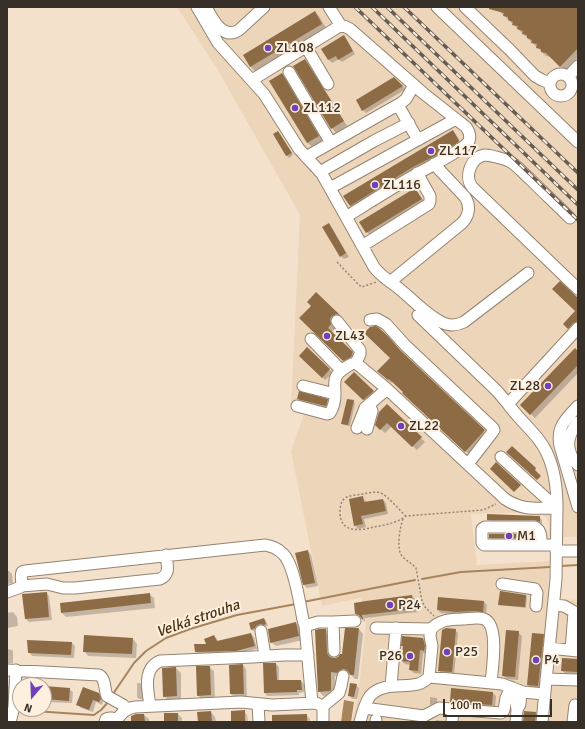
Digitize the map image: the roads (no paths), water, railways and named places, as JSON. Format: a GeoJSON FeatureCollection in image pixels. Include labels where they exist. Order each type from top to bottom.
{"type":"FeatureCollection","features":[{"type":"Feature","properties":{"kind":"street"},"geometry":{"type":"LineString","coordinates":[[197,7],[218,43],[264,94],[295,143],[320,172],[374,267],[387,280],[434,318],[446,324],[460,324],[469,319],[528,273]]}},
{"type":"Feature","properties":{"kind":"street"},"geometry":{"type":"LineString","coordinates":[[206,7],[217,26],[225,32],[233,33],[239,30],[264,7]]}},
{"type":"Feature","properties":{"kind":"street"},"geometry":{"type":"LineString","coordinates":[[329,7],[341,26]]}},
{"type":"Feature","properties":{"kind":"street"},"geometry":{"type":"LineString","coordinates":[[437,7],[578,142]]}},
{"type":"Feature","properties":{"kind":"street"},"geometry":{"type":"LineString","coordinates":[[465,7],[535,76],[550,83]]}},
{"type":"Feature","properties":{"kind":"street"},"geometry":{"type":"LineString","coordinates":[[252,80],[341,26],[347,27],[429,98],[466,126],[470,136],[462,148],[346,217]]}},
{"type":"Feature","properties":{"kind":"street"},"geometry":{"type":"LineString","coordinates":[[306,47],[328,84]]}},
{"type":"Feature","properties":{"kind":"street"},"geometry":{"type":"LineString","coordinates":[[568,77],[578,66]]}},
{"type":"Feature","properties":{"kind":"street"},"geometry":{"type":"LineString","coordinates":[[289,72],[331,143]]}},
{"type":"Feature","properties":{"kind":"street"},"geometry":{"type":"LineString","coordinates":[[562,74],[568,77],[571,88],[565,95],[560,96],[554,93],[550,87],[550,83],[553,77],[562,74]]}},
{"type":"Feature","properties":{"kind":"street"},"geometry":{"type":"LineString","coordinates":[[306,157],[398,105],[406,99],[414,85]]}},
{"type":"Feature","properties":{"kind":"street"},"geometry":{"type":"LineString","coordinates":[[398,105],[418,140]]}},
{"type":"Feature","properties":{"kind":"street"},"geometry":{"type":"LineString","coordinates":[[330,188],[456,119]]}},
{"type":"Feature","properties":{"kind":"street"},"geometry":{"type":"LineString","coordinates":[[320,172],[377,139],[409,123]]}},
{"type":"Feature","properties":{"kind":"street"},"geometry":{"type":"LineString","coordinates":[[570,218],[510,162],[484,156],[476,160],[471,167],[468,179],[472,187],[578,289]]}},
{"type":"Feature","properties":{"kind":"street"},"geometry":{"type":"LineString","coordinates":[[387,280],[461,224],[468,216],[468,201],[434,164]]}},
{"type":"Feature","properties":{"kind":"street"},"geometry":{"type":"LineString","coordinates":[[362,246],[429,204],[430,196],[418,173]]}},
{"type":"Feature","properties":{"kind":"street"},"geometry":{"type":"LineString","coordinates":[[418,315],[497,392],[516,416],[536,436],[544,447],[554,476],[557,506],[556,578],[542,722]]}},
{"type":"Feature","properties":{"kind":"street"},"geometry":{"type":"LineString","coordinates":[[370,320],[377,319],[386,324],[405,345],[493,428],[494,430],[492,433],[468,464]]}},
{"type":"Feature","properties":{"kind":"street"},"geometry":{"type":"LineString","coordinates":[[337,321],[360,350],[356,363]]}},
{"type":"Feature","properties":{"kind":"street"},"geometry":{"type":"LineString","coordinates":[[508,404],[578,328]]}},
{"type":"Feature","properties":{"kind":"street"},"geometry":{"type":"LineString","coordinates":[[311,339],[341,370]]}},
{"type":"Feature","properties":{"kind":"street"},"geometry":{"type":"LineString","coordinates":[[297,406],[329,414],[332,411],[336,375],[350,364],[356,363],[387,389],[505,499],[516,506],[521,507],[557,506]]}},
{"type":"Feature","properties":{"kind":"street"},"geometry":{"type":"LineString","coordinates":[[303,386],[335,394]]}},
{"type":"Feature","properties":{"kind":"street"},"geometry":{"type":"LineString","coordinates":[[362,429],[363,410],[368,404],[387,389]]}},
{"type":"Feature","properties":{"kind":"street"},"geometry":{"type":"LineString","coordinates":[[578,406],[564,421],[560,429],[558,439],[578,507]]}},
{"type":"Feature","properties":{"kind":"street"},"geometry":{"type":"LineString","coordinates":[[578,422],[571,433],[568,442],[572,458],[578,466]]}},
{"type":"Feature","properties":{"kind":"street"},"geometry":{"type":"LineString","coordinates":[[501,457],[557,506]]}},
{"type":"Feature","properties":{"kind":"street"},"geometry":{"type":"LineString","coordinates":[[541,545],[541,534],[538,528],[535,527],[485,527],[482,529],[482,543],[484,544],[541,545],[578,551]]}},
{"type":"Feature","properties":{"kind":"street"},"geometry":{"type":"LineString","coordinates":[[21,586],[21,574],[25,570],[267,545],[281,552],[285,556],[292,571],[305,626],[308,655],[317,705],[323,710],[323,722]]}},
{"type":"Feature","properties":{"kind":"street"},"geometry":{"type":"LineString","coordinates":[[7,592],[20,588],[21,586],[47,584],[63,588],[75,588],[160,579],[167,573],[166,555]]}},
{"type":"Feature","properties":{"kind":"street"},"geometry":{"type":"LineString","coordinates":[[502,584],[533,588],[537,592],[536,603],[554,603],[564,606],[576,613],[574,650],[549,648]]}},
{"type":"Feature","properties":{"kind":"street"},"geometry":{"type":"LineString","coordinates":[[376,628],[435,626],[445,620],[485,619],[490,623],[494,642],[491,683]]}},
{"type":"Feature","properties":{"kind":"street"},"geometry":{"type":"LineString","coordinates":[[305,626],[318,622],[355,621]]}},
{"type":"Feature","properties":{"kind":"street"},"geometry":{"type":"LineString","coordinates":[[333,622],[334,651]]}},
{"type":"Feature","properties":{"kind":"street"},"geometry":{"type":"LineString","coordinates":[[429,678],[432,646],[430,636],[435,626]]}},
{"type":"Feature","properties":{"kind":"street"},"geometry":{"type":"LineString","coordinates":[[391,686],[396,628]]}},
{"type":"Feature","properties":{"kind":"street"},"geometry":{"type":"LineString","coordinates":[[261,632],[265,656]]}},
{"type":"Feature","properties":{"kind":"street"},"geometry":{"type":"LineString","coordinates":[[150,706],[147,688],[148,678],[154,665],[160,661],[308,655]]}},
{"type":"Feature","properties":{"kind":"street"},"geometry":{"type":"LineString","coordinates":[[10,722],[14,708],[12,670],[99,675],[102,677],[106,694],[127,709]]}},
{"type":"Feature","properties":{"kind":"street"},"geometry":{"type":"LineString","coordinates":[[105,722],[108,718],[112,718],[117,721],[120,715],[127,709],[135,707],[245,702],[275,705],[317,705],[339,693],[343,676]]}},
{"type":"Feature","properties":{"kind":"street"},"geometry":{"type":"LineString","coordinates":[[360,722],[364,708],[373,693],[391,686],[419,684],[429,678],[502,684],[516,690],[544,694]]}},
{"type":"Feature","properties":{"kind":"street"},"geometry":{"type":"LineString","coordinates":[[546,680],[578,680]]}},
{"type":"Feature","properties":{"kind":"street"},"geometry":{"type":"LineString","coordinates":[[364,708],[419,719],[439,708],[501,713],[504,710],[506,698],[516,690]]}},
{"type":"Feature","properties":{"kind":"street"},"geometry":{"type":"LineString","coordinates":[[516,690],[520,704],[517,710],[516,722]]}},
{"type":"Feature","properties":{"kind":"street"},"geometry":{"type":"LineString","coordinates":[[258,704],[259,722]]}},
{"type":"Feature","properties":{"kind":"street"},"geometry":{"type":"LineString","coordinates":[[573,722],[575,705]]}},
{"type":"Feature","properties":{"kind":"street"},"geometry":{"type":"LineString","coordinates":[[452,722],[455,709]]}},
{"type":"Feature","properties":{"kind":"street"},"geometry":{"type":"LineString","coordinates":[[455,709],[456,722]]}},
{"type":"Feature","properties":{"kind":"street"},"geometry":{"type":"LineString","coordinates":[[385,711],[385,715],[389,722]]}},
{"type":"Feature","properties":{"kind":"waterway","name":"Velká strouha"},"geometry":{"type":"LineString","coordinates":[[561,566],[578,565]]}},
{"type":"Feature","properties":{"kind":"waterway","name":"Velká strouha"},"geometry":{"type":"LineString","coordinates":[[422,579],[461,572],[550,567]]}},
{"type":"Feature","properties":{"kind":"waterway","name":"Velká strouha"},"geometry":{"type":"LineString","coordinates":[[303,602],[415,580]]}},
{"type":"Feature","properties":{"kind":"waterway","name":"Velká strouha"},"geometry":{"type":"LineString","coordinates":[[113,694],[134,663],[146,651],[166,638],[237,615],[296,604]]}},
{"type":"Feature","properties":{"kind":"waterway","name":"Velká strouha"},"geometry":{"type":"LineString","coordinates":[[52,712],[94,715],[109,701]]}},
{"type":"Feature","properties":{"kind":"railway"},"geometry":{"type":"LineString","coordinates":[[355,7],[578,220]]}},
{"type":"Feature","properties":{"kind":"railway"},"geometry":{"type":"LineString","coordinates":[[372,7],[578,205]]}},
{"type":"Feature","properties":{"kind":"railway"},"geometry":{"type":"LineString","coordinates":[[387,7],[578,190]]}},
{"type":"Feature","properties":{"kind":"railway"},"geometry":{"type":"LineString","coordinates":[[404,7],[578,173]]}},
{"type":"Feature","properties":{"kind":"place","name":"ZL108"},"geometry":{"type":"Point","coordinates":[268,48]}},
{"type":"Feature","properties":{"kind":"place","name":"ZL112"},"geometry":{"type":"Point","coordinates":[295,108]}},
{"type":"Feature","properties":{"kind":"place","name":"ZL117"},"geometry":{"type":"Point","coordinates":[431,151]}},
{"type":"Feature","properties":{"kind":"place","name":"ZL116"},"geometry":{"type":"Point","coordinates":[375,185]}},
{"type":"Feature","properties":{"kind":"place","name":"ZL43"},"geometry":{"type":"Point","coordinates":[327,336]}},
{"type":"Feature","properties":{"kind":"place","name":"ZL28"},"geometry":{"type":"Point","coordinates":[548,386]}},
{"type":"Feature","properties":{"kind":"place","name":"ZL22"},"geometry":{"type":"Point","coordinates":[401,426]}},
{"type":"Feature","properties":{"kind":"place","name":"M1"},"geometry":{"type":"Point","coordinates":[509,536]}},
{"type":"Feature","properties":{"kind":"place","name":"P24"},"geometry":{"type":"Point","coordinates":[390,605]}},
{"type":"Feature","properties":{"kind":"place","name":"P25"},"geometry":{"type":"Point","coordinates":[447,652]}},
{"type":"Feature","properties":{"kind":"place","name":"P26"},"geometry":{"type":"Point","coordinates":[410,656]}},
{"type":"Feature","properties":{"kind":"place","name":"P4"},"geometry":{"type":"Point","coordinates":[536,660]}}]}
